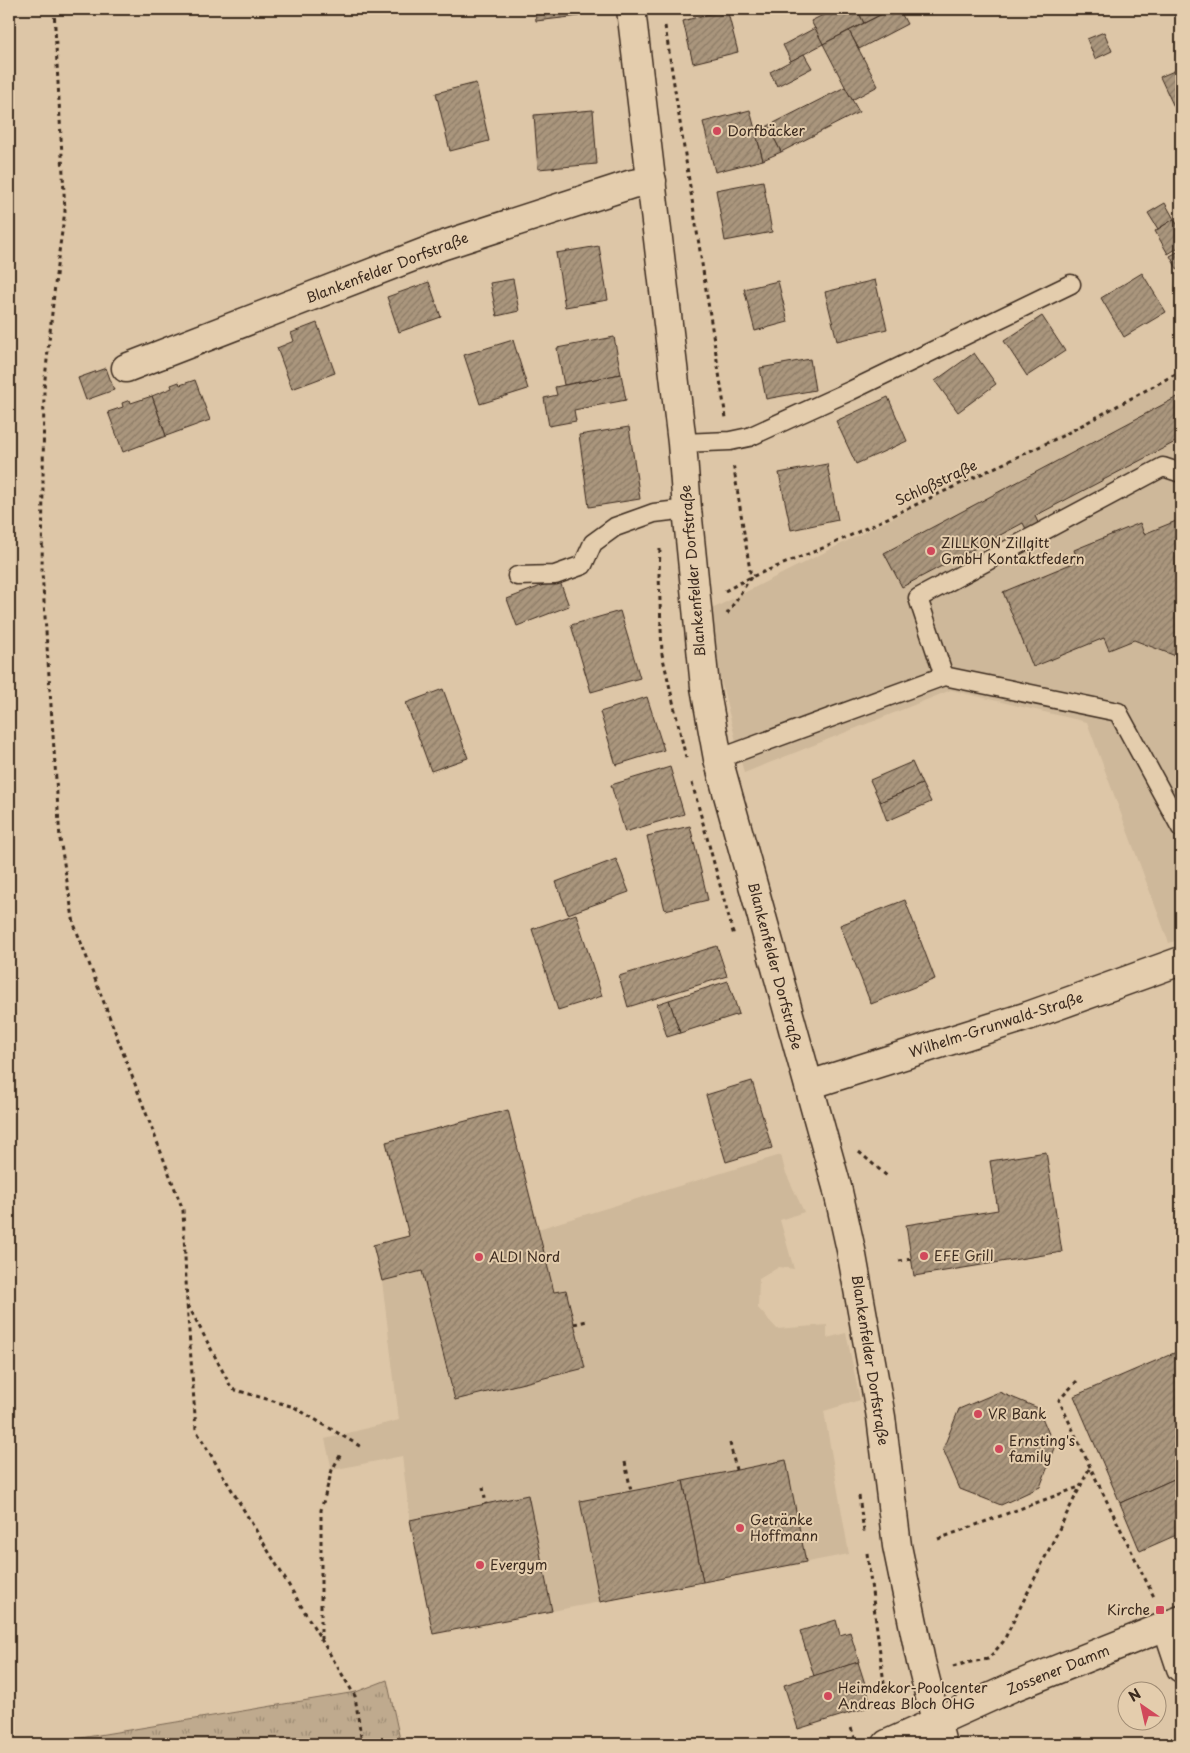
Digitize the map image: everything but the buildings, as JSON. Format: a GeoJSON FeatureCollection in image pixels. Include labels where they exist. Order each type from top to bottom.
{"type":"FeatureCollection","features":[{"type":"Feature","properties":{"kind":"main road","name":"Blankenfelder Dorfstraße"},"geometry":{"type":"LineString","coordinates":[[631,9],[682,443],[705,687],[718,759],[837,1187],[851,1250],[881,1417],[897,1546],[939,1733]]}},
{"type":"Feature","properties":{"kind":"main road","name":"Blankenfelder Dorfstraße"},"geometry":{"type":"LineString","coordinates":[[126,368],[441,246],[632,184],[652,181]]}},
{"type":"Feature","properties":{"kind":"main road","name":"Wilhelm-Grunwald-Straße"},"geometry":{"type":"LineString","coordinates":[[809,1086],[1028,1016],[1181,961]]}},
{"type":"Feature","properties":{"kind":"main road"},"geometry":{"type":"LineString","coordinates":[[1174,1623],[1181,1668]]}},
{"type":"Feature","properties":{"kind":"main road","name":"Zossener Damm"},"geometry":{"type":"LineString","coordinates":[[887,1744],[939,1733],[1013,1687],[1174,1623]]}},
{"type":"Feature","properties":{"kind":"lane"},"geometry":{"type":"LineString","coordinates":[[682,443],[730,441],[749,437],[850,391],[1071,284]]}},
{"type":"Feature","properties":{"kind":"lane"},"geometry":{"type":"LineString","coordinates":[[944,676],[918,598],[1163,467],[1181,473]]}},
{"type":"Feature","properties":{"kind":"lane"},"geometry":{"type":"LineString","coordinates":[[517,576],[555,575],[583,565],[593,543],[615,527],[654,512],[687,509]]}},
{"type":"Feature","properties":{"kind":"lane"},"geometry":{"type":"LineString","coordinates":[[718,759],[944,676],[1118,712],[1181,828]]}},
{"type":"Feature","properties":{"kind":"path"},"geometry":{"type":"LineString","coordinates":[[54,9],[65,211],[44,388],[42,572],[60,839],[74,924],[184,1210],[187,1303],[196,1430],[355,1696],[362,1744]]}},
{"type":"Feature","properties":{"kind":"path"},"geometry":{"type":"LineString","coordinates":[[663,18],[751,577],[727,615]]}},
{"type":"Feature","properties":{"kind":"path","name":"Schloßstraße"},"geometry":{"type":"LineString","coordinates":[[696,607],[751,577],[828,546],[1064,435],[1181,371]]}},
{"type":"Feature","properties":{"kind":"path"},"geometry":{"type":"LineString","coordinates":[[856,1151],[888,1176]]}},
{"type":"Feature","properties":{"kind":"path"},"geometry":{"type":"LineString","coordinates":[[900,1261],[912,1259]]}},
{"type":"Feature","properties":{"kind":"path"},"geometry":{"type":"LineString","coordinates":[[187,1303],[232,1389],[294,1408],[363,1448]]}},
{"type":"Feature","properties":{"kind":"path"},"geometry":{"type":"LineString","coordinates":[[574,1324],[587,1321]]}},
{"type":"Feature","properties":{"kind":"path"},"geometry":{"type":"LineString","coordinates":[[1077,1381],[1059,1400],[1154,1596],[1174,1623]]}},
{"type":"Feature","properties":{"kind":"path"},"geometry":{"type":"LineString","coordinates":[[730,1443],[736,1470]]}},
{"type":"Feature","properties":{"kind":"path"},"geometry":{"type":"LineString","coordinates":[[321,1640],[321,1510],[332,1470],[341,1454]]}},
{"type":"Feature","properties":{"kind":"path"},"geometry":{"type":"LineString","coordinates":[[625,1462],[631,1491]]}},
{"type":"Feature","properties":{"kind":"path"},"geometry":{"type":"LineString","coordinates":[[925,1677],[965,1663],[988,1659],[1003,1642],[1090,1467]]}},
{"type":"Feature","properties":{"kind":"path"},"geometry":{"type":"LineString","coordinates":[[483,1487],[486,1504]]}},
{"type":"Feature","properties":{"kind":"path"},"geometry":{"type":"LineString","coordinates":[[938,1539],[1080,1487]]}},
{"type":"Feature","properties":{"kind":"path"},"geometry":{"type":"LineString","coordinates":[[851,1728],[858,1744]]}},
{"type":"Feature","properties":{"kind":"shaded area"},"geometry":{"type":"Polygon","coordinates":[[[1181,373],[1181,939],[1169,943],[1087,722],[951,690],[744,773],[704,613],[1181,373]]]}},
{"type":"Feature","properties":{"kind":"shaded area"},"geometry":{"type":"Polygon","coordinates":[[[508,1110],[538,1229],[781,1155],[785,1171],[804,1212],[780,1220],[794,1269],[779,1267],[759,1279],[758,1308],[777,1329],[827,1325],[827,1338],[846,1333],[860,1400],[824,1411],[849,1554],[433,1634],[410,1520],[402,1456],[332,1470],[325,1439],[399,1420],[382,1281],[373,1245],[409,1236],[386,1142],[508,1110]]]}},
{"type":"Feature","properties":{"kind":"green space"},"geometry":{"type":"Polygon","coordinates":[[[387,1680],[401,1744],[45,1744],[356,1692],[387,1680]]]}},
{"type":"Feature","properties":{"kind":"place","name":"Dorfbäcker"},"geometry":{"type":"Point","coordinates":[717,131]}},
{"type":"Feature","properties":{"kind":"place","name":"ZILLKON Zillgitt GmbH Kontaktfedern"},"geometry":{"type":"Point","coordinates":[931,551]}},
{"type":"Feature","properties":{"kind":"place","name":"EFE Grill"},"geometry":{"type":"Point","coordinates":[924,1256]}},
{"type":"Feature","properties":{"kind":"place","name":"ALDI Nord"},"geometry":{"type":"Point","coordinates":[479,1257]}},
{"type":"Feature","properties":{"kind":"place","name":"VR Bank"},"geometry":{"type":"Point","coordinates":[978,1414]}},
{"type":"Feature","properties":{"kind":"place","name":"Ernsting's family"},"geometry":{"type":"Point","coordinates":[999,1449]}},
{"type":"Feature","properties":{"kind":"place","name":"Getränke Hoffmann"},"geometry":{"type":"Point","coordinates":[740,1528]}},
{"type":"Feature","properties":{"kind":"place","name":"Evergym"},"geometry":{"type":"Point","coordinates":[480,1565]}},
{"type":"Feature","properties":{"kind":"place","name":"Kirche"},"geometry":{"type":"Point","coordinates":[1160,1610]}},
{"type":"Feature","properties":{"kind":"place","name":"Heimdekor-Poolcenter Andreas Bloch OHG"},"geometry":{"type":"Point","coordinates":[828,1696]}}]}
